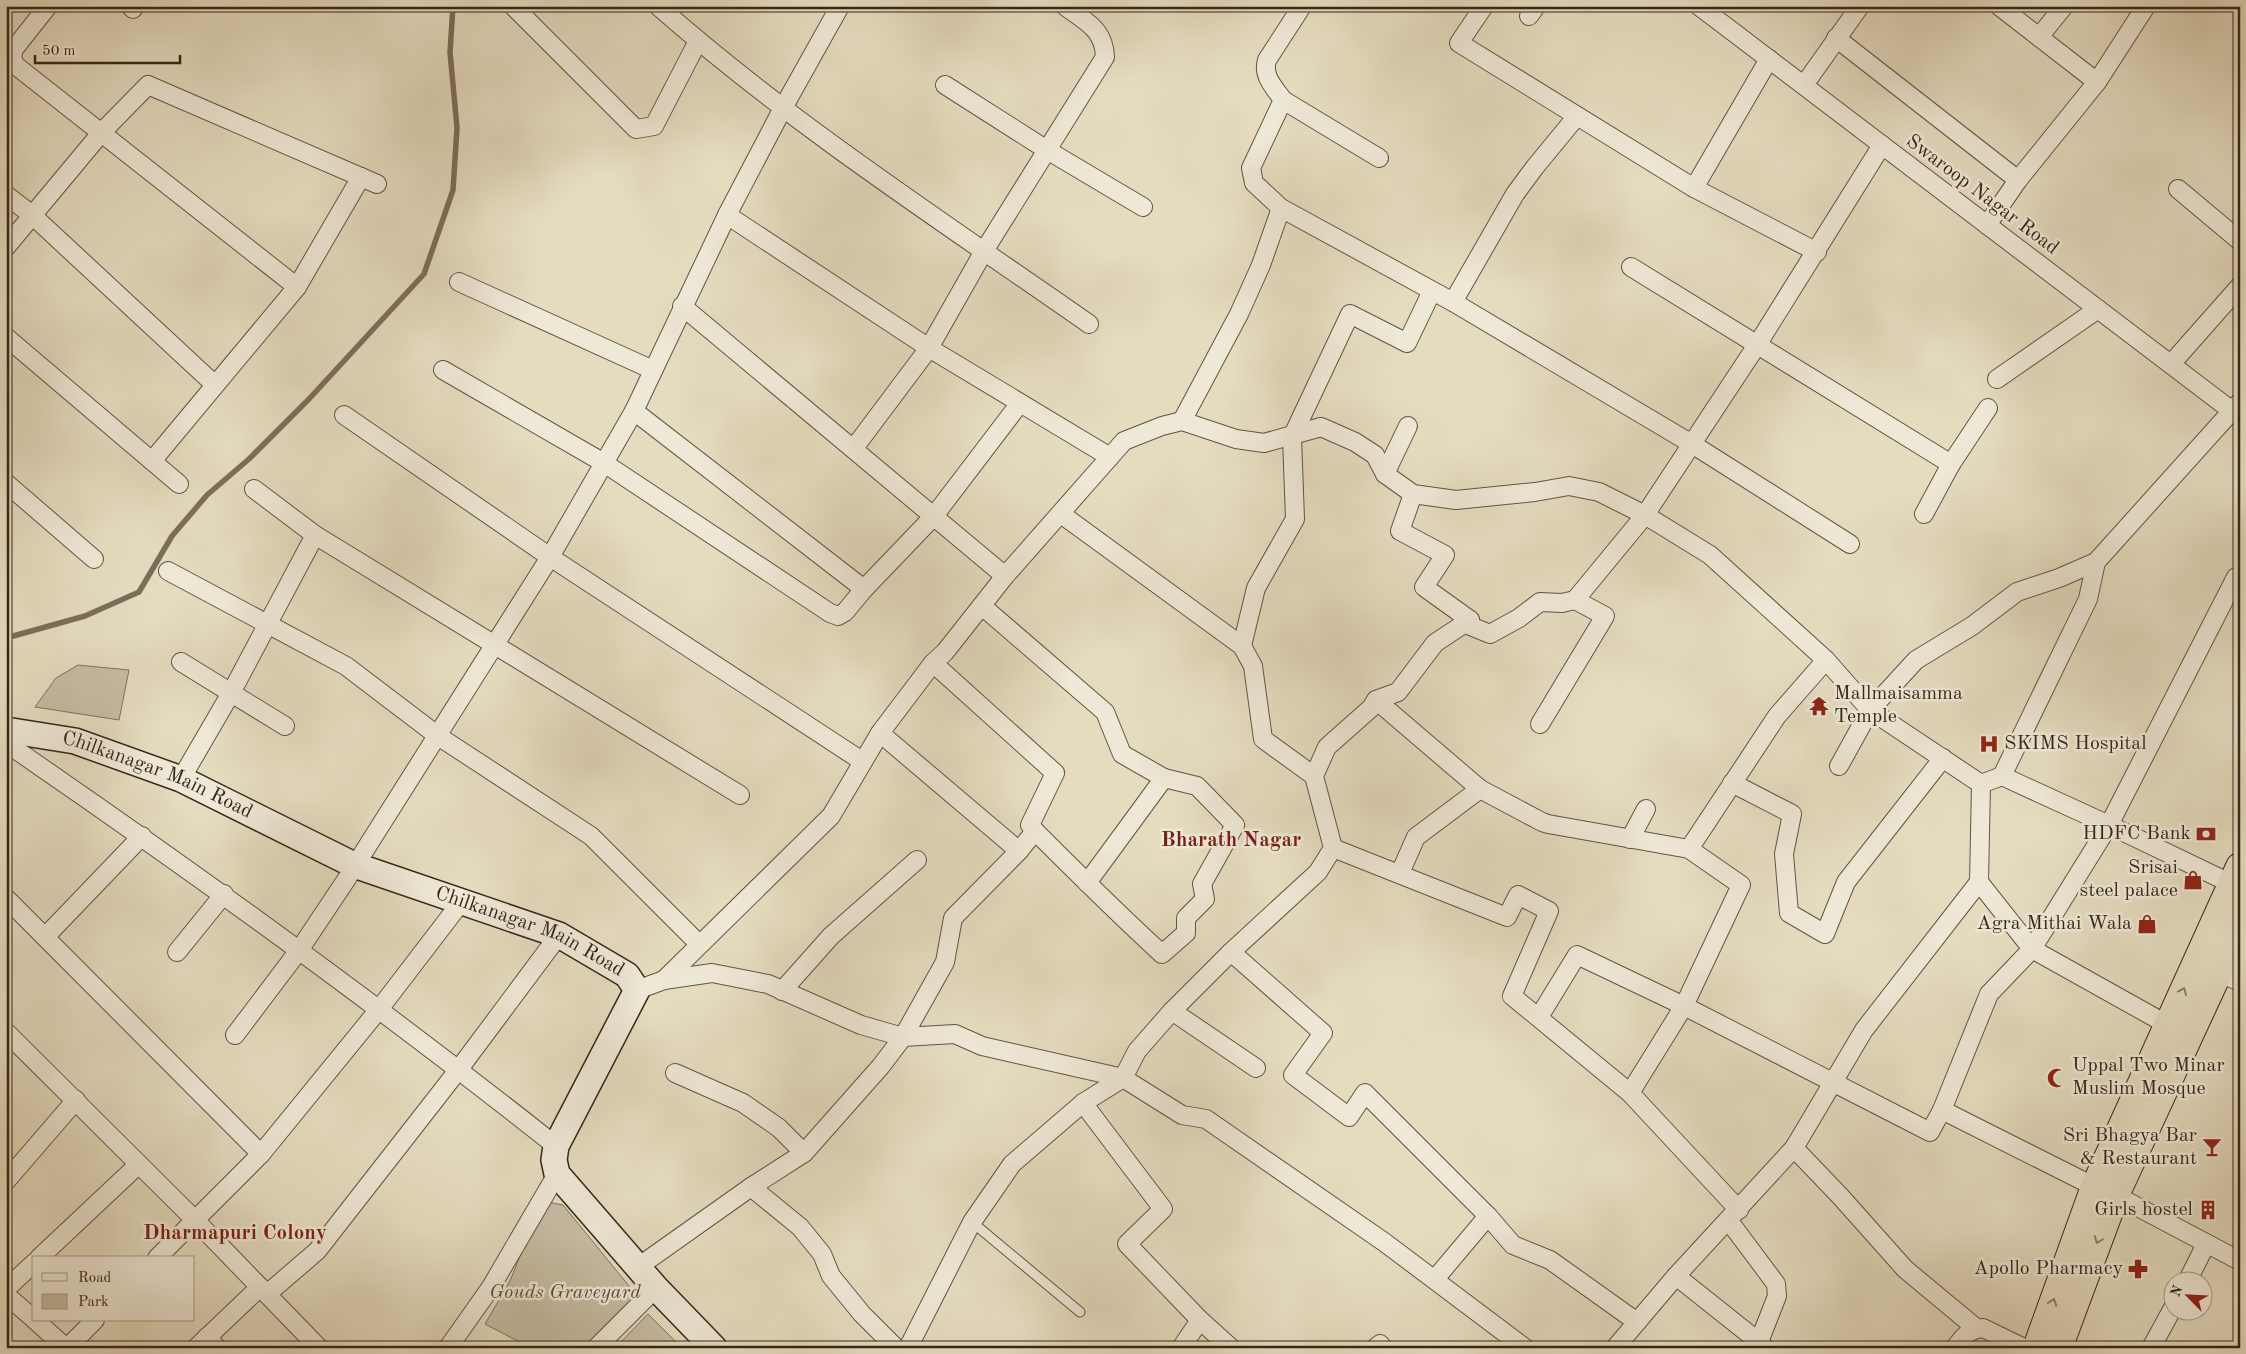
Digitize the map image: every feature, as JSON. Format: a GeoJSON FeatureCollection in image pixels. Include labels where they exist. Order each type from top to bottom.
{"type":"FeatureCollection","features":[{"type":"Feature","properties":{"kind":"highway"},"geometry":{"type":"LineString","coordinates":[[2037,1348],[2105,1191],[2168,1025],[2236,875]]}},
{"type":"Feature","properties":{"kind":"highway"},"geometry":{"type":"LineString","coordinates":[[2058,1348],[2105,1191],[2229,977],[2240,925]]}},
{"type":"Feature","properties":{"kind":"main road","name":"Chilkanagar Main Road"},"geometry":{"type":"LineString","coordinates":[[6,730],[75,741],[181,779],[354,865],[559,936],[627,976],[638,990],[556,1146],[554,1160],[557,1174]]}},
{"type":"Feature","properties":{"kind":"main road"},"geometry":{"type":"LineString","coordinates":[[557,1174],[656,1288],[714,1348]]}},
{"type":"Feature","properties":{"kind":"street"},"geometry":{"type":"LineString","coordinates":[[48,6],[14,49],[12,57],[15,64],[297,287]]}},
{"type":"Feature","properties":{"kind":"street"},"geometry":{"type":"LineString","coordinates":[[513,6],[636,128],[654,126],[698,41]]}},
{"type":"Feature","properties":{"kind":"street"},"geometry":{"type":"LineString","coordinates":[[658,6],[698,41],[783,108],[1089,324]]}},
{"type":"Feature","properties":{"kind":"street"},"geometry":{"type":"LineString","coordinates":[[235,1036],[300,949],[438,736],[550,556],[634,411],[682,306],[727,215],[783,108],[840,6]]}},
{"type":"Feature","properties":{"kind":"street"},"geometry":{"type":"LineString","coordinates":[[854,448],[928,348],[984,251],[1105,57],[1104,43],[1101,35],[1091,25],[1065,6]]}},
{"type":"Feature","properties":{"kind":"street"},"geometry":{"type":"LineString","coordinates":[[1302,6],[1267,60],[1266,75],[1283,100],[1379,158]]}},
{"type":"Feature","properties":{"kind":"street"},"geometry":{"type":"LineString","coordinates":[[1484,6],[1459,43],[1694,188],[1817,252]]}},
{"type":"Feature","properties":{"kind":"street","name":"Swaroop Nagar Road"},"geometry":{"type":"LineString","coordinates":[[1699,6],[2171,364],[2237,410]]}},
{"type":"Feature","properties":{"kind":"street"},"geometry":{"type":"LineString","coordinates":[[1804,86],[1860,6]]}},
{"type":"Feature","properties":{"kind":"street"},"geometry":{"type":"LineString","coordinates":[[1999,6],[2097,82]]}},
{"type":"Feature","properties":{"kind":"street"},"geometry":{"type":"LineString","coordinates":[[2039,37],[2064,6]]}},
{"type":"Feature","properties":{"kind":"street"},"geometry":{"type":"LineString","coordinates":[[1987,225],[2018,180],[2097,82],[2146,6]]}},
{"type":"Feature","properties":{"kind":"street"},"geometry":{"type":"LineString","coordinates":[[1836,38],[2018,180]]}},
{"type":"Feature","properties":{"kind":"street"},"geometry":{"type":"LineString","coordinates":[[1694,188],[1769,59]]}},
{"type":"Feature","properties":{"kind":"street"},"geometry":{"type":"LineString","coordinates":[[6,247],[101,133],[148,85],[377,184]]}},
{"type":"Feature","properties":{"kind":"street"},"geometry":{"type":"LineString","coordinates":[[945,86],[1143,207]]}},
{"type":"Feature","properties":{"kind":"street"},"geometry":{"type":"LineString","coordinates":[[1283,100],[1251,168],[1254,183],[1281,208],[1453,302],[1692,444],[1850,544]]}},
{"type":"Feature","properties":{"kind":"street"},"geometry":{"type":"LineString","coordinates":[[1453,302],[1514,194],[1577,116]]}},
{"type":"Feature","properties":{"kind":"street"},"geometry":{"type":"LineString","coordinates":[[1470,620],[1468,625],[1490,634],[1519,618],[1540,602],[1562,603],[1575,600],[1645,515],[1758,345],[1882,145]]}},
{"type":"Feature","properties":{"kind":"street"},"geometry":{"type":"LineString","coordinates":[[152,461],[214,384],[297,287],[361,178]]}},
{"type":"Feature","properties":{"kind":"street"},"geometry":{"type":"LineString","coordinates":[[2178,189],[2240,241]]}},
{"type":"Feature","properties":{"kind":"street"},"geometry":{"type":"LineString","coordinates":[[6,195],[32,215],[214,384]]}},
{"type":"Feature","properties":{"kind":"street"},"geometry":{"type":"LineString","coordinates":[[1182,421],[1239,314],[1261,265],[1281,208]]}},
{"type":"Feature","properties":{"kind":"street"},"geometry":{"type":"LineString","coordinates":[[727,215],[928,348],[1110,457]]}},
{"type":"Feature","properties":{"kind":"street"},"geometry":{"type":"LineString","coordinates":[[1631,267],[1951,464]]}},
{"type":"Feature","properties":{"kind":"street"},"geometry":{"type":"LineString","coordinates":[[459,282],[653,370]]}},
{"type":"Feature","properties":{"kind":"street"},"geometry":{"type":"LineString","coordinates":[[2171,364],[2240,286]]}},
{"type":"Feature","properties":{"kind":"street"},"geometry":{"type":"LineString","coordinates":[[1242,646],[1256,588],[1295,519],[1292,437],[1350,314],[1407,343],[1432,291]]}},
{"type":"Feature","properties":{"kind":"street"},"geometry":{"type":"LineString","coordinates":[[682,306],[1005,576]]}},
{"type":"Feature","properties":{"kind":"street"},"geometry":{"type":"LineString","coordinates":[[1996,379],[2098,309]]}},
{"type":"Feature","properties":{"kind":"street"},"geometry":{"type":"LineString","coordinates":[[6,337],[179,484]]}},
{"type":"Feature","properties":{"kind":"street"},"geometry":{"type":"LineString","coordinates":[[443,370],[604,463],[830,613],[838,616],[846,612],[864,589],[934,516],[1020,403]]}},
{"type":"Feature","properties":{"kind":"street"},"geometry":{"type":"LineString","coordinates":[[1924,514],[1951,464],[1988,408]]}},
{"type":"Feature","properties":{"kind":"street"},"geometry":{"type":"LineString","coordinates":[[1839,766],[1870,710],[1916,660],[1972,626],[2017,592],[2059,578],[2096,562],[2237,410]]}},
{"type":"Feature","properties":{"kind":"street"},"geometry":{"type":"LineString","coordinates":[[634,411],[864,589]]}},
{"type":"Feature","properties":{"kind":"street"},"geometry":{"type":"LineString","coordinates":[[344,415],[550,556],[862,762]]}},
{"type":"Feature","properties":{"kind":"street"},"geometry":{"type":"LineString","coordinates":[[664,980],[831,816],[880,733],[933,663],[1005,576],[1124,441],[1162,426],[1182,421],[1236,439],[1264,443],[1292,437],[1321,427],[1355,442],[1375,455],[1385,474],[1413,494],[1456,500],[1535,492],[1569,486],[1599,492],[1645,515],[1710,555],[1826,660],[1870,710],[1981,784]]}},
{"type":"Feature","properties":{"kind":"street"},"geometry":{"type":"LineString","coordinates":[[1385,474],[1408,426]]}},
{"type":"Feature","properties":{"kind":"street"},"geometry":{"type":"LineString","coordinates":[[6,483],[94,559]]}},
{"type":"Feature","properties":{"kind":"street"},"geometry":{"type":"LineString","coordinates":[[254,488],[315,535],[740,795]]}},
{"type":"Feature","properties":{"kind":"street"},"geometry":{"type":"LineString","coordinates":[[1413,494],[1400,531],[1445,555],[1424,587],[1470,620]]}},
{"type":"Feature","properties":{"kind":"street"},"geometry":{"type":"LineString","coordinates":[[1060,514],[1242,646],[1253,666],[1263,739],[1314,776]]}},
{"type":"Feature","properties":{"kind":"street"},"geometry":{"type":"LineString","coordinates":[[181,779],[231,693],[315,535]]}},
{"type":"Feature","properties":{"kind":"street"},"geometry":{"type":"LineString","coordinates":[[1981,784],[2002,776],[2088,599],[2096,562]]}},
{"type":"Feature","properties":{"kind":"street"},"geometry":{"type":"LineString","coordinates":[[168,571],[346,666],[438,736],[591,836],[699,944]]}},
{"type":"Feature","properties":{"kind":"street"},"geometry":{"type":"LineString","coordinates":[[1539,1017],[1577,955],[1684,1006],[1930,1132],[1942,1110],[1989,994],[2032,949],[2109,824],[2236,577]]}},
{"type":"Feature","properties":{"kind":"street"},"geometry":{"type":"LineString","coordinates":[[1540,724],[1604,616],[1575,600]]}},
{"type":"Feature","properties":{"kind":"street"},"geometry":{"type":"LineString","coordinates":[[933,663],[1055,773],[1030,825],[1087,883],[1162,954],[1186,933],[1186,918],[1205,899],[1202,884],[1235,824],[1197,786],[1164,778],[1122,754],[1105,712],[982,606]]}},
{"type":"Feature","properties":{"kind":"street"},"geometry":{"type":"LineString","coordinates":[[908,1348],[972,1222],[1012,1164],[1082,1103],[1123,1078],[1137,1052],[1172,1011],[1231,952],[1318,872],[1333,848],[1314,776],[1327,747],[1371,708],[1376,700],[1398,692],[1435,643],[1470,620]]}},
{"type":"Feature","properties":{"kind":"street"},"geometry":{"type":"LineString","coordinates":[[1689,849],[1777,716],[1826,660]]}},
{"type":"Feature","properties":{"kind":"street"},"geometry":{"type":"LineString","coordinates":[[180,662],[285,726]]}},
{"type":"Feature","properties":{"kind":"street"},"geometry":{"type":"LineString","coordinates":[[1376,700],[1480,789],[1548,824],[1689,849],[1740,885],[1684,1006],[1630,1092]]}},
{"type":"Feature","properties":{"kind":"street"},"geometry":{"type":"LineString","coordinates":[[880,733],[1019,851]]}},
{"type":"Feature","properties":{"kind":"street"},"geometry":{"type":"LineString","coordinates":[[6,742],[300,949],[460,1069],[556,1146]]}},
{"type":"Feature","properties":{"kind":"street"},"geometry":{"type":"LineString","coordinates":[[1732,783],[1792,814],[1784,854],[1789,913],[1825,934],[1846,882],[1943,758]]}},
{"type":"Feature","properties":{"kind":"street"},"geometry":{"type":"LineString","coordinates":[[2002,776],[2109,824],[2236,875]]}},
{"type":"Feature","properties":{"kind":"street"},"geometry":{"type":"LineString","coordinates":[[1087,883],[1164,778]]}},
{"type":"Feature","properties":{"kind":"street"},"geometry":{"type":"LineString","coordinates":[[1615,1348],[1676,1276],[1794,1148],[1831,1082],[1868,1024],[1979,882],[1981,784]]}},
{"type":"Feature","properties":{"kind":"street"},"geometry":{"type":"LineString","coordinates":[[1400,873],[1416,837],[1480,789]]}},
{"type":"Feature","properties":{"kind":"street"},"geometry":{"type":"LineString","coordinates":[[1630,839],[1646,809]]}},
{"type":"Feature","properties":{"kind":"street"},"geometry":{"type":"LineString","coordinates":[[638,1267],[751,1187],[804,1153],[904,1037],[945,962],[953,918],[1019,851],[1035,831]]}},
{"type":"Feature","properties":{"kind":"street"},"geometry":{"type":"LineString","coordinates":[[46,936],[142,836]]}},
{"type":"Feature","properties":{"kind":"street"},"geometry":{"type":"LineString","coordinates":[[1333,848],[1508,917],[1518,895],[1549,911],[1512,996],[1630,1092],[1734,1215],[1776,1284],[1777,1296],[1762,1345],[1676,1276]]}},
{"type":"Feature","properties":{"kind":"street"},"geometry":{"type":"LineString","coordinates":[[782,991],[831,936],[917,860]]}},
{"type":"Feature","properties":{"kind":"street"},"geometry":{"type":"LineString","coordinates":[[1979,882],[2032,949],[2168,1025]]}},
{"type":"Feature","properties":{"kind":"street"},"geometry":{"type":"LineString","coordinates":[[177,952],[224,894]]}},
{"type":"Feature","properties":{"kind":"street"},"geometry":{"type":"LineString","coordinates":[[6,898],[46,936],[261,1154]]}},
{"type":"Feature","properties":{"kind":"street"},"geometry":{"type":"LineString","coordinates":[[159,1256],[261,1154],[380,1008],[462,901]]}},
{"type":"Feature","properties":{"kind":"street"},"geometry":{"type":"LineString","coordinates":[[207,1344],[263,1290],[317,1250],[460,1069],[559,936]]}},
{"type":"Feature","properties":{"kind":"street"},"geometry":{"type":"LineString","coordinates":[[1231,952],[1323,1033],[1293,1075],[1349,1117],[1365,1093],[1488,1216],[1512,1245],[1550,1260],[1637,1322]]}},
{"type":"Feature","properties":{"kind":"street"},"geometry":{"type":"LineString","coordinates":[[638,990],[664,980],[712,972],[768,984],[861,1025],[904,1037],[955,1034],[982,1046],[1123,1078],[1182,1115],[1206,1119],[1435,1279],[1513,1344]]}},
{"type":"Feature","properties":{"kind":"street"},"geometry":{"type":"LineString","coordinates":[[1172,1011],[1256,1068]]}},
{"type":"Feature","properties":{"kind":"street"},"geometry":{"type":"LineString","coordinates":[[6,1032],[195,1220],[319,1348]]}},
{"type":"Feature","properties":{"kind":"street"},"geometry":{"type":"LineString","coordinates":[[675,1073],[743,1104],[779,1128],[804,1153]]}},
{"type":"Feature","properties":{"kind":"street"},"geometry":{"type":"LineString","coordinates":[[6,1181],[76,1100]]}},
{"type":"Feature","properties":{"kind":"street"},"geometry":{"type":"LineString","coordinates":[[1082,1103],[1163,1209],[1128,1244],[1200,1320],[1231,1348]]}},
{"type":"Feature","properties":{"kind":"street"},"geometry":{"type":"LineString","coordinates":[[1942,1110],[2240,1261]]}},
{"type":"Feature","properties":{"kind":"street"},"geometry":{"type":"LineString","coordinates":[[1794,1148],[1905,1269],[1976,1328]]}},
{"type":"Feature","properties":{"kind":"street"},"geometry":{"type":"LineString","coordinates":[[41,1256],[139,1164]]}},
{"type":"Feature","properties":{"kind":"street"},"geometry":{"type":"LineString","coordinates":[[448,1348],[491,1287],[557,1174]]}},
{"type":"Feature","properties":{"kind":"street"},"geometry":{"type":"LineString","coordinates":[[751,1187],[800,1227],[822,1254],[831,1276],[862,1314],[896,1348]]}},
{"type":"Feature","properties":{"kind":"street"},"geometry":{"type":"LineString","coordinates":[[1435,1279],[1488,1216]]}},
{"type":"Feature","properties":{"kind":"street"},"geometry":{"type":"LineString","coordinates":[[2191,1272],[2206,1244]]}},
{"type":"Feature","properties":{"kind":"street"},"geometry":{"type":"LineString","coordinates":[[6,1289],[32,1265]]}},
{"type":"Feature","properties":{"kind":"street"},"geometry":{"type":"LineString","coordinates":[[596,1348],[656,1288]]}},
{"type":"Feature","properties":{"kind":"street"},"geometry":{"type":"LineString","coordinates":[[6,1295],[32,1318]]}},
{"type":"Feature","properties":{"kind":"street"},"geometry":{"type":"LineString","coordinates":[[1181,1348],[1200,1320]]}},
{"type":"Feature","properties":{"kind":"street"},"geometry":{"type":"LineString","coordinates":[[36,1322],[66,1348],[93,1322]]}},
{"type":"Feature","properties":{"kind":"street"},"geometry":{"type":"LineString","coordinates":[[2151,1348],[2165,1322]]}},
{"type":"Feature","properties":{"kind":"street"},"geometry":{"type":"LineString","coordinates":[[1955,1348],[1966,1333],[1976,1328],[1983,1328],[2024,1348]]}},
{"type":"Feature","properties":{"kind":"street"},"geometry":{"type":"LineString","coordinates":[[1375,1348],[1380,1344],[1383,1348]]}},
{"type":"Feature","properties":{"kind":"lane"},"geometry":{"type":"LineString","coordinates":[[972,1222],[1080,1312]]}},
{"type":"Feature","properties":{"kind":"green space"},"geometry":{"type":"Polygon","coordinates":[[[78,665],[129,670],[119,720],[35,707],[56,678],[78,665]]]}},
{"type":"Feature","properties":{"kind":"green space","name":"Gouds Graveyard"},"geometry":{"type":"Polygon","coordinates":[[[548,1202],[563,1205],[638,1297],[591,1348],[531,1348],[485,1324],[510,1281],[528,1236],[548,1202]]]}},
{"type":"Feature","properties":{"kind":"green space","name":"Gouds Graveyard"},"geometry":{"type":"Polygon","coordinates":[[[648,1314],[682,1348],[615,1348],[648,1314]]]}},
{"type":"Feature","properties":{"kind":"waterway"},"geometry":{"type":"LineString","coordinates":[[6,638],[85,616],[139,592],[172,536],[207,495],[249,459],[309,399],[424,274],[453,190],[457,128],[450,52],[453,6]]}},
{"type":"Feature","properties":{"kind":"place","name":"Mallmaisamma Temple"},"geometry":{"type":"Point","coordinates":[1819,706]}},
{"type":"Feature","properties":{"kind":"place","name":"SKIMS Hospital"},"geometry":{"type":"Point","coordinates":[1989,744]}},
{"type":"Feature","properties":{"kind":"place","name":"HDFC Bank"},"geometry":{"type":"Point","coordinates":[2206,834]}},
{"type":"Feature","properties":{"kind":"place","name":"Srisai steel palace"},"geometry":{"type":"Point","coordinates":[2193,880]}},
{"type":"Feature","properties":{"kind":"place","name":"Agra Mithai Wala"},"geometry":{"type":"Point","coordinates":[2147,924]}},
{"type":"Feature","properties":{"kind":"place","name":"Uppal Two Minar Muslim Mosque"},"geometry":{"type":"Point","coordinates":[2057,1078]}},
{"type":"Feature","properties":{"kind":"place","name":"Sri Bhagya Bar & Restaurant"},"geometry":{"type":"Point","coordinates":[2212,1147]}},
{"type":"Feature","properties":{"kind":"place","name":"Girls hostel"},"geometry":{"type":"Point","coordinates":[2208,1210]}},
{"type":"Feature","properties":{"kind":"place","name":"Apollo Pharmacy"},"geometry":{"type":"Point","coordinates":[2138,1269]}},
{"type":"Feature","properties":{"kind":"district","name":"Bharath Nagar"},"geometry":{"type":"Point","coordinates":[1231,840]}},
{"type":"Feature","properties":{"kind":"district","name":"Dharmapuri Colony"},"geometry":{"type":"Point","coordinates":[235,1233]}}]}
